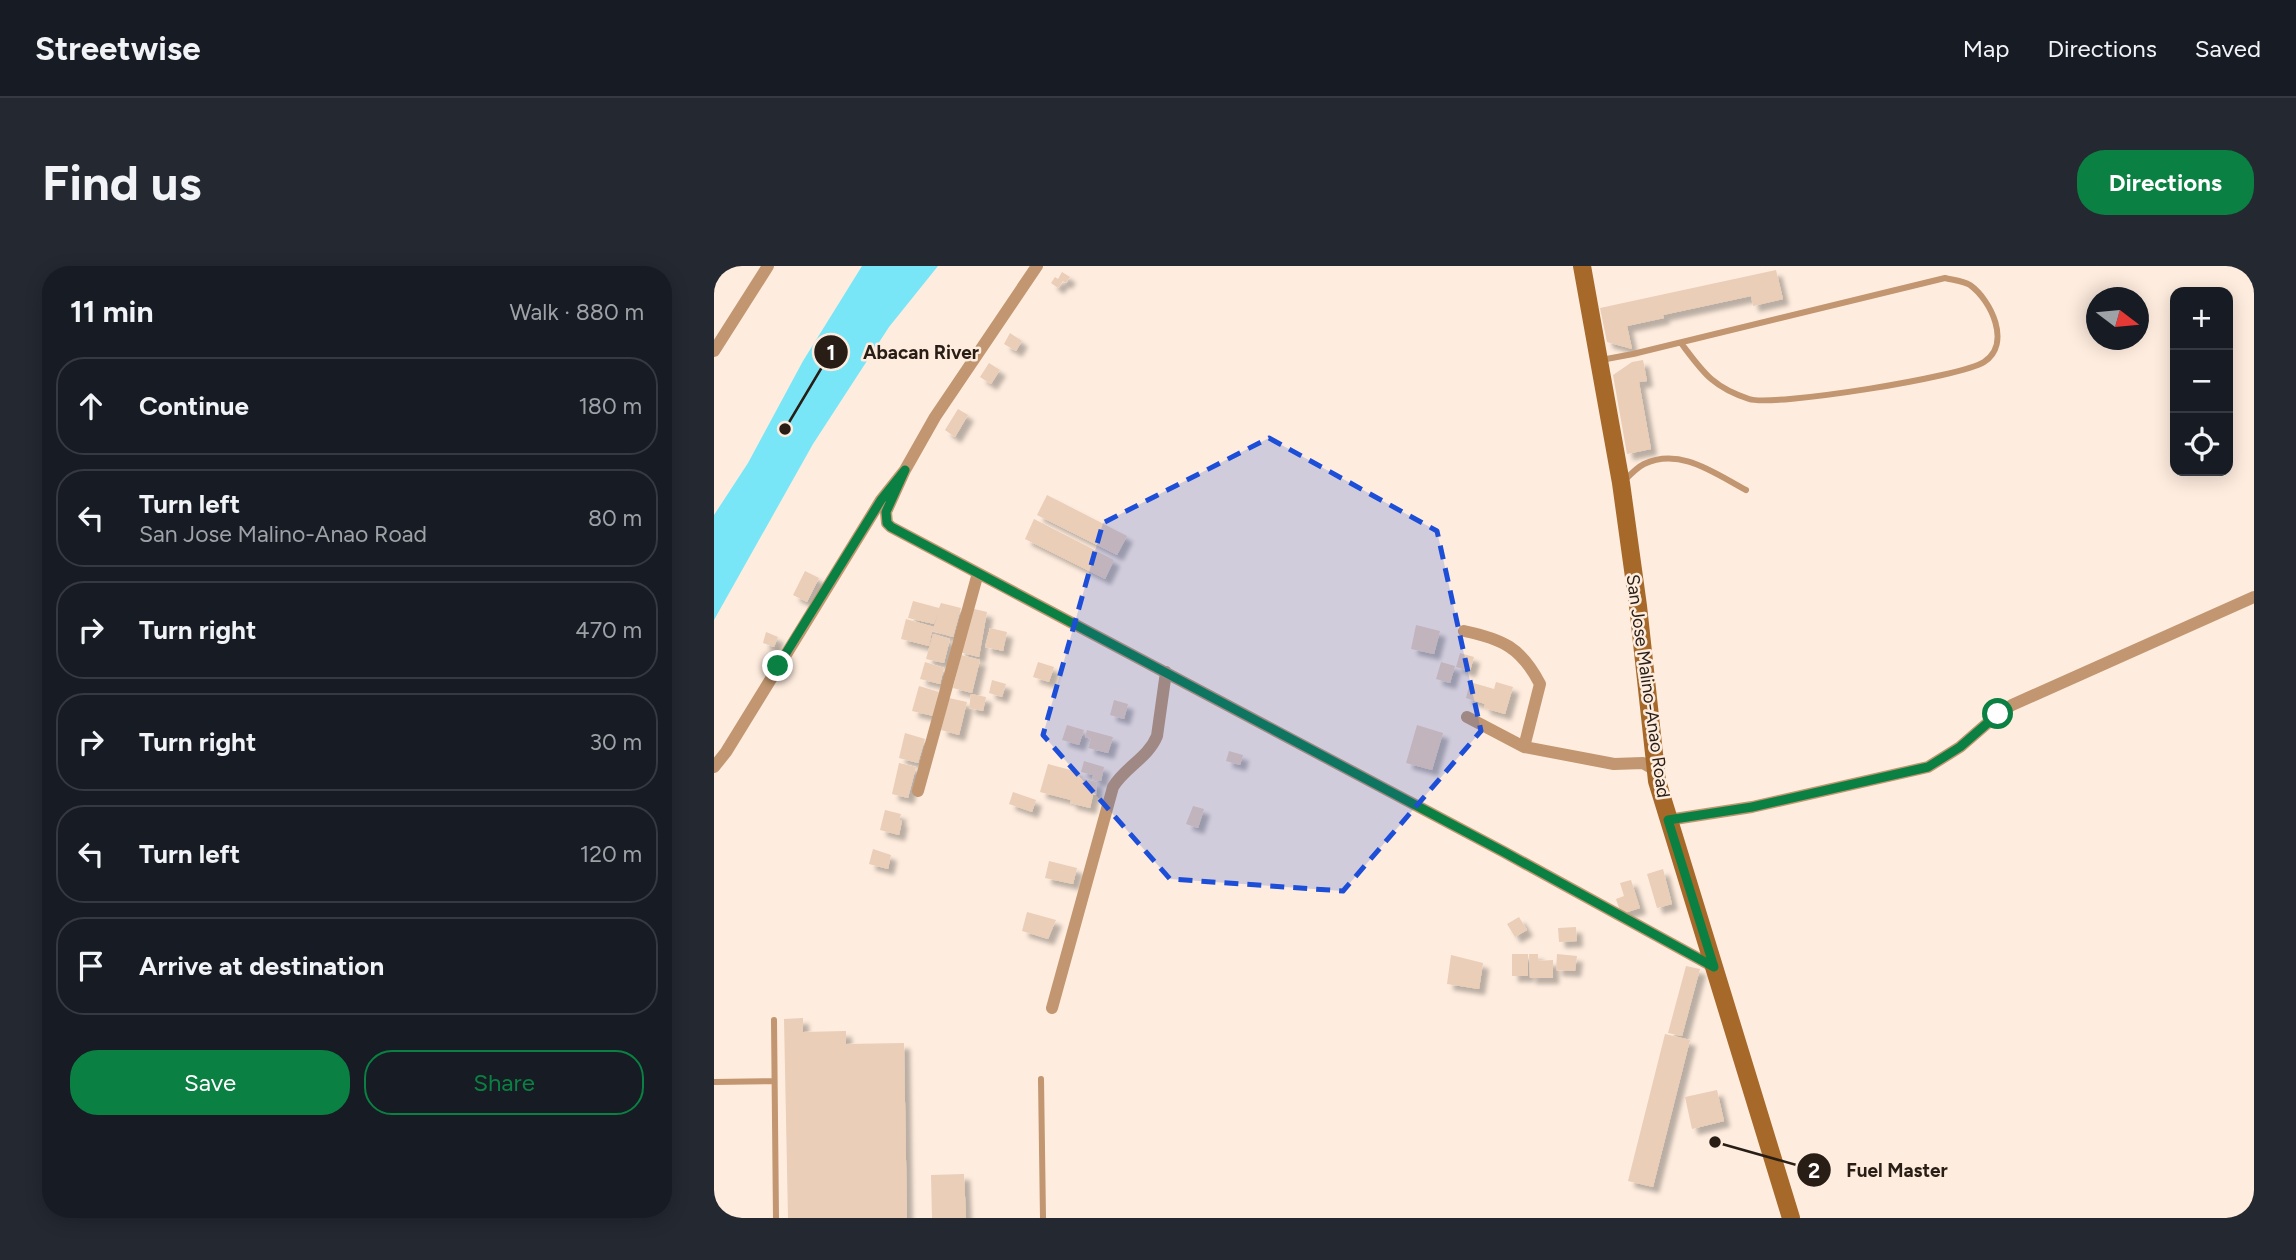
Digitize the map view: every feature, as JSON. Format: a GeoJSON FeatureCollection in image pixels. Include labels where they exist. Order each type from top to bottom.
{"type":"FeatureCollection","features":[{"type":"Feature","properties":{"kind":"main road","name":"San Jose Malino-Anao Road"},"geometry":{"type":"LineString","coordinates":[[1582,266],[1621,483],[1657,781],[1791,1218]]}},
{"type":"Feature","properties":{"kind":"street"},"geometry":{"type":"LineString","coordinates":[[714,351],[768,266]]}},
{"type":"Feature","properties":{"kind":"street"},"geometry":{"type":"LineString","coordinates":[[1037,266],[942,406],[905,470],[886,512],[887,523],[1714,967]]}},
{"type":"Feature","properties":{"kind":"street"},"geometry":{"type":"LineString","coordinates":[[714,767],[726,752],[881,500],[905,470]]}},
{"type":"Feature","properties":{"kind":"street"},"geometry":{"type":"LineString","coordinates":[[918,791],[978,573]]}},
{"type":"Feature","properties":{"kind":"street"},"geometry":{"type":"LineString","coordinates":[[1668,820],[1752,807],[1928,767],[1960,747],[2012,705],[2254,597]]}},
{"type":"Feature","properties":{"kind":"street"},"geometry":{"type":"LineString","coordinates":[[1464,631],[1504,642],[1540,684],[1524,747]]}},
{"type":"Feature","properties":{"kind":"street"},"geometry":{"type":"LineString","coordinates":[[1052,1008],[1113,787],[1118,778],[1154,745],[1166,672]]}},
{"type":"Feature","properties":{"kind":"street"},"geometry":{"type":"LineString","coordinates":[[1467,717],[1524,747],[1614,764],[1643,763],[1657,771]]}},
{"type":"Feature","properties":{"kind":"lane"},"geometry":{"type":"LineString","coordinates":[[1599,360],[1681,343],[1945,278],[1968,284],[1985,298],[1996,324],[1996,345],[1987,361],[1971,369],[1915,381],[1778,400],[1752,400],[1720,388],[1681,343]]}},
{"type":"Feature","properties":{"kind":"lane"},"geometry":{"type":"LineString","coordinates":[[1621,483],[1642,465],[1661,458],[1677,457],[1746,490]]}},
{"type":"Feature","properties":{"kind":"lane"},"geometry":{"type":"LineString","coordinates":[[774,1020],[776,1218]]}},
{"type":"Feature","properties":{"kind":"lane"},"geometry":{"type":"LineString","coordinates":[[1041,1080],[1043,1218]]}},
{"type":"Feature","properties":{"kind":"lane"},"geometry":{"type":"LineString","coordinates":[[714,1082],[775,1081]]}},
{"type":"Feature","properties":{"kind":"highlighted area"},"geometry":{"type":"Polygon","coordinates":[[[1269,438],[1437,531],[1481,731],[1343,891],[1170,879],[1043,735],[1103,523],[1269,438]]]}},
{"type":"Feature","properties":{"kind":"water"},"geometry":{"type":"Polygon","coordinates":[[[862,266],[938,266],[889,327],[813,444],[714,620],[714,515],[748,463],[803,361],[862,266]]]}},
{"type":"Feature","properties":{"kind":"building"},"geometry":{"type":"Polygon","coordinates":[[[1776,270],[1783,299],[1753,306],[1751,296],[1663,315],[1664,318],[1627,326],[1632,349],[1607,342],[1600,308],[1776,270]]]}},
{"type":"Feature","properties":{"kind":"building"},"geometry":{"type":"Polygon","coordinates":[[[1062,272],[1070,277],[1058,288],[1051,283],[1055,277],[1058,279],[1062,272]]]}},
{"type":"Feature","properties":{"kind":"building"},"geometry":{"type":"Polygon","coordinates":[[[1010,333],[1022,341],[1016,351],[1004,344],[1010,333]]]}},
{"type":"Feature","properties":{"kind":"building"},"geometry":{"type":"Polygon","coordinates":[[[1643,360],[1647,381],[1639,382],[1651,449],[1627,454],[1613,375],[1632,362],[1643,360]]]}},
{"type":"Feature","properties":{"kind":"building"},"geometry":{"type":"Polygon","coordinates":[[[989,363],[1000,370],[991,384],[980,377],[989,363]]]}},
{"type":"Feature","properties":{"kind":"building"},"geometry":{"type":"Polygon","coordinates":[[[958,409],[968,415],[955,437],[945,430],[958,409]]]}},
{"type":"Feature","properties":{"kind":"building"},"geometry":{"type":"Polygon","coordinates":[[[1047,495],[1127,536],[1117,555],[1037,515],[1047,495]]]}},
{"type":"Feature","properties":{"kind":"building"},"geometry":{"type":"Polygon","coordinates":[[[1034,519],[1114,560],[1105,579],[1025,539],[1034,519]]]}},
{"type":"Feature","properties":{"kind":"building"},"geometry":{"type":"Polygon","coordinates":[[[805,571],[819,578],[807,602],[793,595],[805,571]]]}},
{"type":"Feature","properties":{"kind":"building"},"geometry":{"type":"Polygon","coordinates":[[[913,601],[939,608],[941,603],[961,608],[953,637],[932,631],[929,646],[901,639],[906,619],[934,627],[939,611],[934,624],[908,618],[913,601]]]}},
{"type":"Feature","properties":{"kind":"building"},"geometry":{"type":"Polygon","coordinates":[[[970,608],[987,612],[979,657],[959,652],[970,608]]]}},
{"type":"Feature","properties":{"kind":"building"},"geometry":{"type":"Polygon","coordinates":[[[1416,625],[1440,631],[1434,654],[1411,649],[1416,625]]]}},
{"type":"Feature","properties":{"kind":"building"},"geometry":{"type":"Polygon","coordinates":[[[990,628],[1007,632],[1003,651],[985,647],[990,628]]]}},
{"type":"Feature","properties":{"kind":"building"},"geometry":{"type":"Polygon","coordinates":[[[766,632],[778,637],[774,647],[763,643],[766,632]]]}},
{"type":"Feature","properties":{"kind":"building"},"geometry":{"type":"Polygon","coordinates":[[[933,634],[950,639],[944,663],[926,659],[933,634]]]}},
{"type":"Feature","properties":{"kind":"building"},"geometry":{"type":"Polygon","coordinates":[[[1460,653],[1474,657],[1470,671],[1456,667],[1460,653]]]}},
{"type":"Feature","properties":{"kind":"building"},"geometry":{"type":"Polygon","coordinates":[[[961,655],[980,660],[972,693],[953,688],[961,655]]]}},
{"type":"Feature","properties":{"kind":"building"},"geometry":{"type":"Polygon","coordinates":[[[925,662],[944,668],[940,684],[920,679],[925,662]]]}},
{"type":"Feature","properties":{"kind":"building"},"geometry":{"type":"Polygon","coordinates":[[[1038,662],[1054,667],[1049,682],[1033,677],[1038,662]]]}},
{"type":"Feature","properties":{"kind":"building"},"geometry":{"type":"Polygon","coordinates":[[[1441,662],[1455,666],[1450,683],[1436,679],[1441,662]]]}},
{"type":"Feature","properties":{"kind":"building"},"geometry":{"type":"Polygon","coordinates":[[[992,680],[1006,684],[1002,697],[989,693],[992,680]]]}},
{"type":"Feature","properties":{"kind":"building"},"geometry":{"type":"Polygon","coordinates":[[[1470,682],[1494,689],[1496,682],[1513,687],[1505,714],[1484,708],[1485,704],[1466,698],[1470,682]]]}},
{"type":"Feature","properties":{"kind":"building"},"geometry":{"type":"Polygon","coordinates":[[[919,686],[939,692],[933,716],[912,711],[919,686]]]}},
{"type":"Feature","properties":{"kind":"building"},"geometry":{"type":"Polygon","coordinates":[[[971,694],[986,697],[983,711],[969,708],[971,694]]]}},
{"type":"Feature","properties":{"kind":"building"},"geometry":{"type":"Polygon","coordinates":[[[949,698],[967,702],[959,735],[941,730],[949,698]]]}},
{"type":"Feature","properties":{"kind":"building"},"geometry":{"type":"Polygon","coordinates":[[[1114,700],[1128,704],[1124,719],[1110,715],[1114,700]]]}},
{"type":"Feature","properties":{"kind":"building"},"geometry":{"type":"Polygon","coordinates":[[[1067,725],[1084,730],[1079,745],[1062,740],[1067,725]]]}},
{"type":"Feature","properties":{"kind":"building"},"geometry":{"type":"Polygon","coordinates":[[[1417,725],[1443,733],[1432,770],[1406,763],[1417,725]]]}},
{"type":"Feature","properties":{"kind":"building"},"geometry":{"type":"Polygon","coordinates":[[[1087,730],[1113,737],[1108,753],[1088,748],[1091,739],[1085,737],[1087,730]]]}},
{"type":"Feature","properties":{"kind":"building"},"geometry":{"type":"Polygon","coordinates":[[[905,733],[925,739],[918,763],[899,758],[905,733]]]}},
{"type":"Feature","properties":{"kind":"building"},"geometry":{"type":"Polygon","coordinates":[[[1229,751],[1243,755],[1240,765],[1226,761],[1229,751]]]}},
{"type":"Feature","properties":{"kind":"building"},"geometry":{"type":"Polygon","coordinates":[[[1084,761],[1104,767],[1101,781],[1092,779],[1093,775],[1081,772],[1084,761]]]}},
{"type":"Feature","properties":{"kind":"building"},"geometry":{"type":"Polygon","coordinates":[[[899,763],[916,767],[908,798],[892,794],[899,763]]]}},
{"type":"Feature","properties":{"kind":"building"},"geometry":{"type":"Polygon","coordinates":[[[1048,764],[1078,772],[1076,777],[1097,782],[1096,795],[1093,795],[1090,808],[1040,792],[1048,764]]]}},
{"type":"Feature","properties":{"kind":"building"},"geometry":{"type":"Polygon","coordinates":[[[1013,792],[1036,800],[1032,812],[1009,804],[1013,792]]]}},
{"type":"Feature","properties":{"kind":"building"},"geometry":{"type":"Polygon","coordinates":[[[1193,806],[1204,809],[1198,828],[1186,824],[1193,806]]]}},
{"type":"Feature","properties":{"kind":"building"},"geometry":{"type":"Polygon","coordinates":[[[885,810],[901,814],[899,835],[880,830],[885,810]]]}},
{"type":"Feature","properties":{"kind":"building"},"geometry":{"type":"Polygon","coordinates":[[[873,849],[891,855],[888,869],[869,864],[873,849]]]}},
{"type":"Feature","properties":{"kind":"building"},"geometry":{"type":"Polygon","coordinates":[[[1049,861],[1077,868],[1073,884],[1045,878],[1049,861]]]}},
{"type":"Feature","properties":{"kind":"building"},"geometry":{"type":"Polygon","coordinates":[[[1663,869],[1672,904],[1657,908],[1647,874],[1663,869]]]}},
{"type":"Feature","properties":{"kind":"building"},"geometry":{"type":"Polygon","coordinates":[[[1631,880],[1640,908],[1621,914],[1616,899],[1624,896],[1620,883],[1631,880]]]}},
{"type":"Feature","properties":{"kind":"building"},"geometry":{"type":"Polygon","coordinates":[[[1027,912],[1056,920],[1048,939],[1022,931],[1027,912]]]}},
{"type":"Feature","properties":{"kind":"building"},"geometry":{"type":"Polygon","coordinates":[[[1519,917],[1527,930],[1515,937],[1507,924],[1519,917]]]}},
{"type":"Feature","properties":{"kind":"building"},"geometry":{"type":"Polygon","coordinates":[[[1576,927],[1577,941],[1559,942],[1558,928],[1576,927]]]}},
{"type":"Feature","properties":{"kind":"building"},"geometry":{"type":"Polygon","coordinates":[[[1512,954],[1528,954],[1528,976],[1512,976],[1512,954]]]}},
{"type":"Feature","properties":{"kind":"building"},"geometry":{"type":"Polygon","coordinates":[[[1529,954],[1538,954],[1538,961],[1553,960],[1553,978],[1530,978],[1529,954]]]}},
{"type":"Feature","properties":{"kind":"building"},"geometry":{"type":"Polygon","coordinates":[[[1557,954],[1577,956],[1575,971],[1556,970],[1557,954]]]}},
{"type":"Feature","properties":{"kind":"building"},"geometry":{"type":"Polygon","coordinates":[[[1451,955],[1483,963],[1479,989],[1447,984],[1451,955]]]}},
{"type":"Feature","properties":{"kind":"building"},"geometry":{"type":"Polygon","coordinates":[[[1686,966],[1700,969],[1682,1036],[1668,1033],[1686,966]]]}},
{"type":"Feature","properties":{"kind":"building"},"geometry":{"type":"Polygon","coordinates":[[[803,1018],[803,1032],[846,1031],[846,1044],[904,1043],[907,1218],[788,1218],[784,1019],[803,1018]]]}},
{"type":"Feature","properties":{"kind":"building"},"geometry":{"type":"Polygon","coordinates":[[[1665,1034],[1690,1040],[1653,1187],[1628,1181],[1665,1034]]]}},
{"type":"Feature","properties":{"kind":"building"},"geometry":{"type":"Polygon","coordinates":[[[1717,1090],[1724,1121],[1692,1129],[1685,1097],[1717,1090]]]}},
{"type":"Feature","properties":{"kind":"building"},"geometry":{"type":"Polygon","coordinates":[[[964,1174],[966,1218],[932,1218],[931,1175],[964,1174]]]}},
{"type":"Feature","properties":{"kind":"place","name":"Abacan River"},"geometry":{"type":"Point","coordinates":[785,429]}},
{"type":"Feature","properties":{"kind":"place","name":"Fuel Master"},"geometry":{"type":"Point","coordinates":[1715,1142]}},
{"type":"Feature","properties":{"kind":"route"},"geometry":{"type":"LineString","coordinates":[[778,666],[881,500],[905,470],[886,512],[887,523],[891,527],[1504,852],[1714,967],[1668,820],[1752,807],[1928,767],[1960,747],[1998,714]]}}]}
